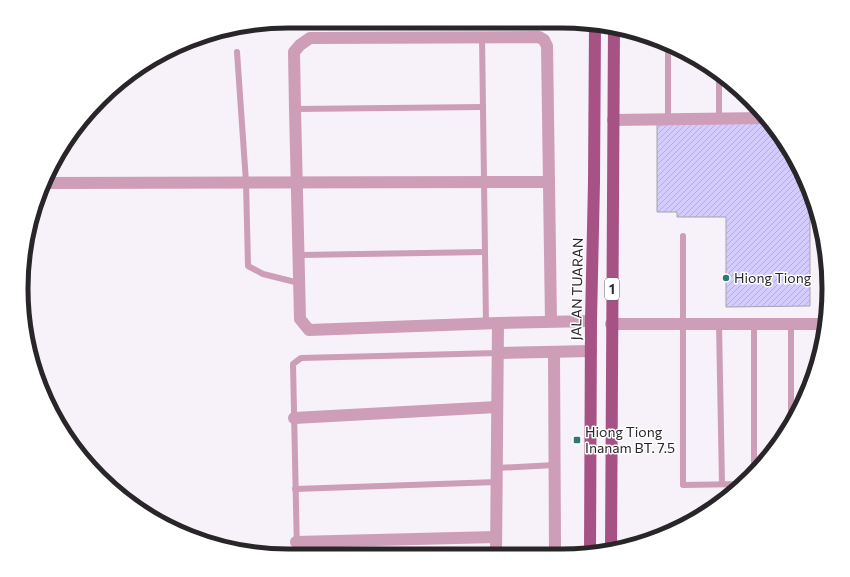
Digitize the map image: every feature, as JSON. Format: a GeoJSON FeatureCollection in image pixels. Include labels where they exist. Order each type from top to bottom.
{"type":"FeatureCollection","features":[{"type":"Feature","properties":{"kind":"main road","name":"JALAN TUARAN"},"geometry":{"type":"LineString","coordinates":[[590,547],[595,30]]}},
{"type":"Feature","properties":{"kind":"main road","name":"1"},"geometry":{"type":"LineString","coordinates":[[610,544],[612,476],[611,324],[614,33]]}},
{"type":"Feature","properties":{"kind":"street"},"geometry":{"type":"LineString","coordinates":[[551,322],[547,46],[544,40],[539,37],[310,38],[300,44],[294,52],[298,256],[300,319],[309,330],[591,321]]}},
{"type":"Feature","properties":{"kind":"street"},"geometry":{"type":"LineString","coordinates":[[613,120],[758,118]]}},
{"type":"Feature","properties":{"kind":"street"},"geometry":{"type":"LineString","coordinates":[[51,183],[549,182]]}},
{"type":"Feature","properties":{"kind":"street"},"geometry":{"type":"LineString","coordinates":[[496,549],[498,323]]}},
{"type":"Feature","properties":{"kind":"street"},"geometry":{"type":"LineString","coordinates":[[611,324],[820,324]]}},
{"type":"Feature","properties":{"kind":"street"},"geometry":{"type":"LineString","coordinates":[[498,353],[591,351]]}},
{"type":"Feature","properties":{"kind":"street"},"geometry":{"type":"LineString","coordinates":[[554,352],[554,549]]}},
{"type":"Feature","properties":{"kind":"street"},"geometry":{"type":"LineString","coordinates":[[294,418],[497,407]]}},
{"type":"Feature","properties":{"kind":"street"},"geometry":{"type":"LineString","coordinates":[[296,547],[496,537]]}},
{"type":"Feature","properties":{"kind":"lane"},"geometry":{"type":"LineString","coordinates":[[482,38],[486,324]]}},
{"type":"Feature","properties":{"kind":"lane"},"geometry":{"type":"LineString","coordinates":[[668,51],[668,119]]}},
{"type":"Feature","properties":{"kind":"lane"},"geometry":{"type":"LineString","coordinates":[[237,52],[246,182],[248,266],[263,274],[299,283]]}},
{"type":"Feature","properties":{"kind":"lane"},"geometry":{"type":"LineString","coordinates":[[719,81],[719,119]]}},
{"type":"Feature","properties":{"kind":"lane"},"geometry":{"type":"LineString","coordinates":[[295,109],[483,107]]}},
{"type":"Feature","properties":{"kind":"lane"},"geometry":{"type":"LineString","coordinates":[[683,236],[683,485],[733,484]]}},
{"type":"Feature","properties":{"kind":"lane"},"geometry":{"type":"LineString","coordinates":[[298,256],[485,252]]}},
{"type":"Feature","properties":{"kind":"lane"},"geometry":{"type":"LineString","coordinates":[[720,324],[722,484]]}},
{"type":"Feature","properties":{"kind":"lane"},"geometry":{"type":"LineString","coordinates":[[754,324],[754,464]]}},
{"type":"Feature","properties":{"kind":"lane"},"geometry":{"type":"LineString","coordinates":[[791,324],[791,412]]}},
{"type":"Feature","properties":{"kind":"lane"},"geometry":{"type":"LineString","coordinates":[[296,547],[293,364],[301,358],[498,353]]}},
{"type":"Feature","properties":{"kind":"lane"},"geometry":{"type":"LineString","coordinates":[[497,468],[555,465]]}},
{"type":"Feature","properties":{"kind":"lane"},"geometry":{"type":"LineString","coordinates":[[295,489],[496,482]]}},
{"type":"Feature","properties":{"kind":"building"},"geometry":{"type":"Polygon","coordinates":[[[760,120],[768,130],[787,158],[795,173],[810,211],[810,306],[726,307],[726,217],[677,217],[677,212],[657,212],[657,125],[760,120]]]}},
{"type":"Feature","properties":{"kind":"place","name":"Hiong Tiong"},"geometry":{"type":"Point","coordinates":[726,278]}},
{"type":"Feature","properties":{"kind":"place","name":"Hiong Tiong Inanam BT. 7.5"},"geometry":{"type":"Point","coordinates":[577,440]}}]}
